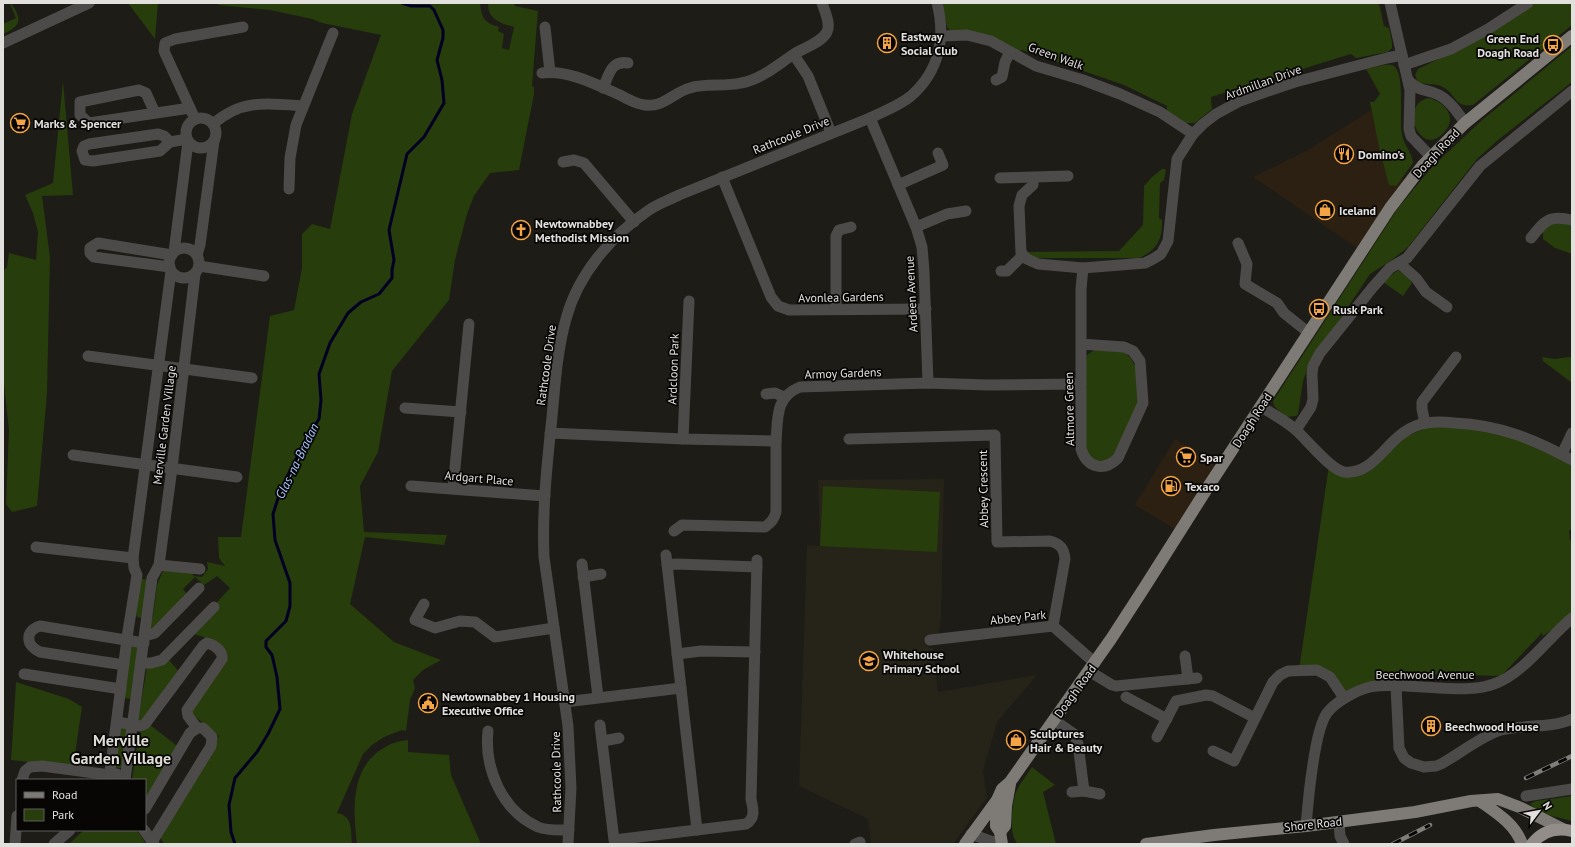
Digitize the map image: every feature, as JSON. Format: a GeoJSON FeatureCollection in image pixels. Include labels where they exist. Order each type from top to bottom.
{"type":"FeatureCollection","features":[{"type":"Feature","properties":{"kind":"highway"},"geometry":{"type":"LineString","coordinates":[[1532,844],[1544,833],[1553,830],[1567,830]]}},
{"type":"Feature","properties":{"kind":"main road","name":"Doagh Road"},"geometry":{"type":"LineString","coordinates":[[968,839],[998,798],[1002,789],[1010,782],[1092,667],[1390,208],[1414,176],[1431,156],[1465,123],[1572,36]]}},
{"type":"Feature","properties":{"kind":"main road"},"geometry":{"type":"LineString","coordinates":[[1002,840],[1010,782]]}},
{"type":"Feature","properties":{"kind":"main road"},"geometry":{"type":"LineString","coordinates":[[998,798],[996,826],[1002,840]]}},
{"type":"Feature","properties":{"kind":"main road","name":"Shore Road"},"geometry":{"type":"LineString","coordinates":[[1146,844],[1214,835],[1339,822],[1415,812],[1471,801],[1498,799],[1519,807],[1567,830]]}},
{"type":"Feature","properties":{"kind":"main road"},"geometry":{"type":"LineString","coordinates":[[1480,801],[1506,820],[1520,836],[1522,844]]}},
{"type":"Feature","properties":{"kind":"street"},"geometry":{"type":"LineString","coordinates":[[3,43],[89,3]]}},
{"type":"Feature","properties":{"kind":"street"},"geometry":{"type":"LineString","coordinates":[[544,27],[546,73],[571,75],[633,102],[645,105],[656,105],[690,88],[714,85],[728,86],[742,83],[768,72],[818,41],[826,34],[828,20],[822,3]]}},
{"type":"Feature","properties":{"kind":"street","name":"Rathcoole Drive"},"geometry":{"type":"LineString","coordinates":[[568,844],[571,760],[565,702],[544,556],[543,532],[550,432],[559,350],[566,318],[581,283],[608,245],[650,210],[679,195],[870,118],[896,106],[910,96],[924,82],[936,61],[942,36],[937,3]]}},
{"type":"Feature","properties":{"kind":"street"},"geometry":{"type":"LineString","coordinates":[[1390,3],[1410,90],[1409,128],[1411,136],[1431,156]]}},
{"type":"Feature","properties":{"kind":"street","name":"Ardmillan Drive"},"geometry":{"type":"LineString","coordinates":[[1083,268],[1145,263],[1161,254],[1168,242],[1176,158],[1193,134],[1216,114],[1240,101],[1295,82],[1387,58],[1403,60],[1451,50],[1488,29],[1522,5]]}},
{"type":"Feature","properties":{"kind":"street"},"geometry":{"type":"LineString","coordinates":[[195,119],[164,51],[165,43],[175,39],[243,27]]}},
{"type":"Feature","properties":{"kind":"street"},"geometry":{"type":"LineString","coordinates":[[289,189],[290,158],[296,125],[333,33]]}},
{"type":"Feature","properties":{"kind":"street","name":"Green Walk"},"geometry":{"type":"LineString","coordinates":[[942,36],[967,35],[983,38],[996,43],[1036,66],[1083,80],[1120,94],[1160,112],[1193,134]]}},
{"type":"Feature","properties":{"kind":"street"},"geometry":{"type":"LineString","coordinates":[[1002,78],[1005,62],[1010,52]]}},
{"type":"Feature","properties":{"kind":"street"},"geometry":{"type":"LineString","coordinates":[[794,55],[808,76],[831,133]]}},
{"type":"Feature","properties":{"kind":"street"},"geometry":{"type":"LineString","coordinates":[[603,88],[615,64],[622,62],[628,63]]}},
{"type":"Feature","properties":{"kind":"street"},"geometry":{"type":"LineString","coordinates":[[1408,80],[1414,87],[1439,95],[1465,123]]}},
{"type":"Feature","properties":{"kind":"street"},"geometry":{"type":"LineString","coordinates":[[156,113],[146,93],[139,90],[80,102],[79,106],[80,115],[89,123],[190,108]]}},
{"type":"Feature","properties":{"kind":"street"},"geometry":{"type":"LineString","coordinates":[[1296,430],[1311,407],[1313,399],[1312,374],[1320,353],[1373,286],[1390,268],[1407,258],[1480,166],[1572,91]]}},
{"type":"Feature","properties":{"kind":"street"},"geometry":{"type":"LineString","coordinates":[[1410,105],[1417,97],[1431,92]]}},
{"type":"Feature","properties":{"kind":"street"},"geometry":{"type":"LineString","coordinates":[[213,124],[229,111],[242,106],[259,103],[303,106]]}},
{"type":"Feature","properties":{"kind":"street","name":"Ardeen Avenue"},"geometry":{"type":"LineString","coordinates":[[870,118],[916,227],[922,248],[926,309],[928,383]]}},
{"type":"Feature","properties":{"kind":"street"},"geometry":{"type":"LineString","coordinates":[[196,254],[200,245],[216,132],[213,124],[205,119],[195,119],[187,127],[188,140],[173,254],[169,263],[170,269],[174,275],[184,278],[197,270],[264,276]]}},
{"type":"Feature","properties":{"kind":"street"},"geometry":{"type":"LineString","coordinates":[[170,142],[164,136],[158,134],[89,144],[84,146],[82,151],[85,160],[92,161],[160,151],[170,142],[188,140]]}},
{"type":"Feature","properties":{"kind":"street"},"geometry":{"type":"LineString","coordinates":[[188,140],[194,147],[201,149],[214,141]]}},
{"type":"Feature","properties":{"kind":"street"},"geometry":{"type":"LineString","coordinates":[[898,185],[943,165],[938,152]]}},
{"type":"Feature","properties":{"kind":"street"},"geometry":{"type":"LineString","coordinates":[[563,162],[574,160],[584,162],[634,222]]}},
{"type":"Feature","properties":{"kind":"street"},"geometry":{"type":"LineString","coordinates":[[1000,178],[1068,176]]}},
{"type":"Feature","properties":{"kind":"street","name":"Avonlea Gardens"},"geometry":{"type":"LineString","coordinates":[[722,178],[771,297],[778,306],[789,310],[926,309]]}},
{"type":"Feature","properties":{"kind":"street"},"geometry":{"type":"LineString","coordinates":[[1033,178],[1033,185],[1022,195],[1019,206],[1022,255],[1032,262],[1044,265],[1083,268]]}},
{"type":"Feature","properties":{"kind":"street"},"geometry":{"type":"LineString","coordinates":[[916,227],[947,214],[966,210]]}},
{"type":"Feature","properties":{"kind":"street"},"geometry":{"type":"LineString","coordinates":[[1531,238],[1543,222],[1559,217],[1572,220]]}},
{"type":"Feature","properties":{"kind":"street"},"geometry":{"type":"LineString","coordinates":[[836,309],[836,236],[839,230],[851,227]]}},
{"type":"Feature","properties":{"kind":"street"},"geometry":{"type":"LineString","coordinates":[[170,269],[94,257],[90,253],[90,248],[98,243],[173,254],[184,248],[191,250],[196,254],[199,262],[197,270]]}},
{"type":"Feature","properties":{"kind":"street"},"geometry":{"type":"LineString","coordinates":[[1238,243],[1247,264],[1245,284],[1277,303],[1284,314],[1309,333]]}},
{"type":"Feature","properties":{"kind":"street"},"geometry":{"type":"LineString","coordinates":[[1001,272],[1008,271],[1022,255]]}},
{"type":"Feature","properties":{"kind":"street"},"geometry":{"type":"LineString","coordinates":[[1399,263],[1416,278],[1426,292],[1447,307]]}},
{"type":"Feature","properties":{"kind":"street","name":"Altmore Green"},"geometry":{"type":"LineString","coordinates":[[1081,344],[1124,347],[1133,351],[1140,361],[1143,397],[1141,409],[1118,458],[1106,467],[1098,467],[1089,462],[1081,449],[1081,384],[1081,344],[1081,290],[1083,268]]}},
{"type":"Feature","properties":{"kind":"street","name":"Merville Garden Village"},"geometry":{"type":"LineString","coordinates":[[109,778],[137,574],[134,568],[133,558],[170,269]]}},
{"type":"Feature","properties":{"kind":"street","name":"Merville Garden Village"},"geometry":{"type":"LineString","coordinates":[[126,778],[152,578],[159,565],[197,270]]}},
{"type":"Feature","properties":{"kind":"street","name":"Ardcloon Park"},"geometry":{"type":"LineString","coordinates":[[683,439],[689,301]]}},
{"type":"Feature","properties":{"kind":"street"},"geometry":{"type":"LineString","coordinates":[[453,488],[469,324]]}},
{"type":"Feature","properties":{"kind":"street"},"geometry":{"type":"LineString","coordinates":[[88,356],[252,378]]}},
{"type":"Feature","properties":{"kind":"street"},"geometry":{"type":"LineString","coordinates":[[1425,423],[1422,402],[1456,357]]}},
{"type":"Feature","properties":{"kind":"street","name":"Armoy Gardens"},"geometry":{"type":"LineString","coordinates":[[784,397],[791,391],[800,387],[928,383],[987,385],[1081,384]]}},
{"type":"Feature","properties":{"kind":"street"},"geometry":{"type":"LineString","coordinates":[[674,531],[682,525],[765,527],[774,519],[776,512],[776,441],[779,406],[784,397],[775,394],[766,394]]}},
{"type":"Feature","properties":{"kind":"street"},"geometry":{"type":"LineString","coordinates":[[1261,407],[1296,430],[1331,464],[1344,472],[1359,471],[1372,463],[1403,433],[1416,425],[1434,421],[1476,424],[1503,429],[1567,457],[1572,434]]}},
{"type":"Feature","properties":{"kind":"street"},"geometry":{"type":"LineString","coordinates":[[405,408],[461,412]]}},
{"type":"Feature","properties":{"kind":"street"},"geometry":{"type":"LineString","coordinates":[[550,432],[683,439],[776,441]]}},
{"type":"Feature","properties":{"kind":"street","name":"Abbey Crescent"},"geometry":{"type":"LineString","coordinates":[[849,439],[995,435],[997,542],[1050,541],[1058,544],[1064,550],[1065,559],[1053,626]]}},
{"type":"Feature","properties":{"kind":"street"},"geometry":{"type":"LineString","coordinates":[[73,455],[237,477]]}},
{"type":"Feature","properties":{"kind":"street","name":"Ardgart Place"},"geometry":{"type":"LineString","coordinates":[[411,486],[545,496]]}},
{"type":"Feature","properties":{"kind":"street"},"geometry":{"type":"LineString","coordinates":[[36,547],[133,558]]}},
{"type":"Feature","properties":{"kind":"street"},"geometry":{"type":"LineString","coordinates":[[600,725],[614,840],[697,830],[746,824],[751,821],[753,814],[751,798],[757,563],[677,564],[667,560],[697,830]]}},
{"type":"Feature","properties":{"kind":"street"},"geometry":{"type":"LineString","coordinates":[[582,564],[598,697]]}},
{"type":"Feature","properties":{"kind":"street"},"geometry":{"type":"LineString","coordinates":[[159,565],[200,569]]}},
{"type":"Feature","properties":{"kind":"street"},"geometry":{"type":"LineString","coordinates":[[137,574],[152,578]]}},
{"type":"Feature","properties":{"kind":"street"},"geometry":{"type":"LineString","coordinates":[[583,577],[601,574]]}},
{"type":"Feature","properties":{"kind":"street"},"geometry":{"type":"LineString","coordinates":[[124,665],[40,652],[33,649],[30,644],[29,636],[34,628],[40,626],[127,641],[145,640],[149,636],[156,633],[199,588]]}},
{"type":"Feature","properties":{"kind":"street"},"geometry":{"type":"LineString","coordinates":[[424,604],[415,620],[435,628],[460,621],[475,622],[495,637],[554,628]]}},
{"type":"Feature","properties":{"kind":"street"},"geometry":{"type":"LineString","coordinates":[[141,663],[151,663],[162,660],[214,607]]}},
{"type":"Feature","properties":{"kind":"street"},"geometry":{"type":"LineString","coordinates":[[130,619],[147,622]]}},
{"type":"Feature","properties":{"kind":"street","name":"Beechwood Avenue"},"geometry":{"type":"LineString","coordinates":[[1306,826],[1320,728],[1327,713],[1344,698],[1368,688],[1396,686],[1457,688],[1482,687],[1493,684],[1505,679],[1571,622]]}},
{"type":"Feature","properties":{"kind":"street","name":"Abbey Park"},"geometry":{"type":"LineString","coordinates":[[930,640],[1053,626],[1092,667],[1112,685],[1116,686],[1193,678],[1185,656]]}},
{"type":"Feature","properties":{"kind":"street"},"geometry":{"type":"LineString","coordinates":[[117,722],[140,726],[145,724],[203,646],[207,643],[211,644],[223,655],[222,659],[187,710],[188,716],[197,728]]}},
{"type":"Feature","properties":{"kind":"street"},"geometry":{"type":"LineString","coordinates":[[677,654],[701,651],[755,652]]}},
{"type":"Feature","properties":{"kind":"street"},"geometry":{"type":"LineString","coordinates":[[1213,751],[1234,762],[1273,682],[1280,674],[1288,671],[1317,670],[1330,677],[1344,698]]}},
{"type":"Feature","properties":{"kind":"street"},"geometry":{"type":"LineString","coordinates":[[24,674],[121,689]]}},
{"type":"Feature","properties":{"kind":"street"},"geometry":{"type":"LineString","coordinates":[[1396,686],[1399,748],[1404,758],[1411,764],[1424,767],[1441,764],[1500,731],[1515,727],[1555,724],[1572,719]]}},
{"type":"Feature","properties":{"kind":"street"},"geometry":{"type":"LineString","coordinates":[[565,702],[681,688]]}},
{"type":"Feature","properties":{"kind":"street"},"geometry":{"type":"LineString","coordinates":[[1157,737],[1176,701],[1206,695],[1213,696],[1255,718]]}},
{"type":"Feature","properties":{"kind":"street"},"geometry":{"type":"LineString","coordinates":[[1126,697],[1167,719]]}},
{"type":"Feature","properties":{"kind":"street"},"geometry":{"type":"LineString","coordinates":[[119,703],[135,705]]}},
{"type":"Feature","properties":{"kind":"street"},"geometry":{"type":"LineString","coordinates":[[1054,720],[1074,734],[1078,744],[1084,791]]}},
{"type":"Feature","properties":{"kind":"street"},"geometry":{"type":"LineString","coordinates":[[145,831],[153,843],[211,746],[212,737],[203,728],[197,728],[190,733],[146,807]]}},
{"type":"Feature","properties":{"kind":"street"},"geometry":{"type":"LineString","coordinates":[[488,731],[488,753],[491,772],[499,790],[512,808],[538,827],[552,830],[569,830]]}},
{"type":"Feature","properties":{"kind":"street"},"geometry":{"type":"LineString","coordinates":[[603,741],[619,738]]}},
{"type":"Feature","properties":{"kind":"street"},"geometry":{"type":"LineString","coordinates":[[22,779],[25,771],[30,767],[42,766],[109,778],[115,774],[126,778]]}},
{"type":"Feature","properties":{"kind":"street"},"geometry":{"type":"LineString","coordinates":[[1526,796],[1572,789]]}},
{"type":"Feature","properties":{"kind":"street"},"geometry":{"type":"LineString","coordinates":[[1072,792],[1084,791],[1100,794]]}},
{"type":"Feature","properties":{"kind":"street"},"geometry":{"type":"LineString","coordinates":[[1339,822],[1340,836],[1344,844]]}},
{"type":"Feature","properties":{"kind":"street"},"geometry":{"type":"LineString","coordinates":[[15,844],[16,830]]}},
{"type":"Feature","properties":{"kind":"street"},"geometry":{"type":"LineString","coordinates":[[54,844],[69,831]]}},
{"type":"Feature","properties":{"kind":"street"},"geometry":{"type":"LineString","coordinates":[[968,839],[993,842],[1002,840]]}},
{"type":"Feature","properties":{"kind":"shaded area"},"geometry":{"type":"Polygon","coordinates":[[[1371,110],[1404,182],[1357,248],[1253,177],[1308,150],[1371,110]]]}},
{"type":"Feature","properties":{"kind":"shaded area"},"geometry":{"type":"Polygon","coordinates":[[[1175,439],[1216,466],[1175,529],[1135,505],[1175,439]]]}},
{"type":"Feature","properties":{"kind":"shaded area","name":"Whitehouse Primary School"},"geometry":{"type":"Polygon","coordinates":[[[944,479],[941,618],[939,633],[926,635],[929,648],[933,648],[938,692],[1037,675],[997,722],[983,771],[987,798],[953,844],[871,844],[868,819],[799,786],[807,545],[820,546],[818,480],[944,479]]]}},
{"type":"Feature","properties":{"kind":"green space"},"geometry":{"type":"Polygon","coordinates":[[[11,3],[17,13],[18,22],[14,28],[3,34],[3,24],[16,18],[10,4],[11,3]]]}},
{"type":"Feature","properties":{"kind":"green space"},"geometry":{"type":"Polygon","coordinates":[[[128,3],[158,3],[155,39],[128,3]]]}},
{"type":"Feature","properties":{"kind":"green space"},"geometry":{"type":"Polygon","coordinates":[[[216,3],[480,3],[484,19],[499,27],[498,31],[504,34],[502,48],[509,50],[514,27],[496,20],[490,13],[488,3],[514,3],[515,6],[538,11],[532,86],[534,87],[534,94],[519,170],[490,173],[474,196],[467,214],[455,260],[449,300],[392,371],[378,452],[360,486],[364,532],[447,535],[444,545],[365,537],[350,604],[394,642],[441,660],[423,670],[413,680],[415,688],[410,700],[406,731],[402,730],[384,737],[372,745],[363,754],[337,813],[349,820],[352,844],[164,844],[160,837],[219,736],[187,710],[224,655],[204,637],[189,633],[230,588],[217,576],[204,585],[195,577],[183,589],[188,595],[150,633],[149,623],[153,616],[157,585],[165,566],[189,570],[194,576],[202,577],[208,569],[207,562],[225,566],[219,558],[218,537],[241,537],[270,316],[294,310],[302,268],[302,234],[312,224],[330,229],[352,114],[381,35],[322,23],[312,19],[270,10],[219,5],[216,3]]]}},
{"type":"Feature","properties":{"kind":"green space"},"geometry":{"type":"Polygon","coordinates":[[[942,3],[1379,3],[1384,26],[1389,28],[1392,48],[1388,52],[1356,58],[1351,54],[1211,97],[1212,109],[1195,123],[1181,123],[1167,112],[1167,106],[1124,85],[1022,50],[1015,52],[950,30],[947,27],[942,3]]]}},
{"type":"Feature","properties":{"kind":"green space"},"geometry":{"type":"Polygon","coordinates":[[[1536,3],[1572,3],[1572,25],[1473,105],[1462,104],[1443,87],[1418,83],[1415,75],[1418,69],[1453,52],[1536,3]]]}},
{"type":"Feature","properties":{"kind":"green space"},"geometry":{"type":"Polygon","coordinates":[[[1572,46],[1572,82],[1498,140],[1477,159],[1408,247],[1392,260],[1370,274],[1308,367],[1303,381],[1298,414],[1296,416],[1286,417],[1274,406],[1273,401],[1398,208],[1431,168],[1481,121],[1572,46]]]}},
{"type":"Feature","properties":{"kind":"green space"},"geometry":{"type":"Polygon","coordinates":[[[1384,65],[1394,66],[1398,72],[1401,89],[1401,128],[1404,141],[1413,163],[1396,186],[1389,185],[1379,147],[1370,102],[1374,102],[1380,94],[1366,69],[1384,65]]]}},
{"type":"Feature","properties":{"kind":"green space"},"geometry":{"type":"Polygon","coordinates":[[[63,81],[73,195],[42,196],[50,257],[47,393],[37,506],[12,512],[6,504],[9,430],[3,375],[3,271],[7,267],[9,253],[36,260],[38,232],[33,213],[25,195],[53,183],[63,81]]]}},
{"type":"Feature","properties":{"kind":"green space"},"geometry":{"type":"Polygon","coordinates":[[[1429,98],[1444,106],[1450,120],[1446,130],[1437,138],[1428,140],[1421,136],[1416,128],[1414,119],[1415,110],[1420,102],[1429,98]]]}},
{"type":"Feature","properties":{"kind":"green space"},"geometry":{"type":"Polygon","coordinates":[[[1162,169],[1166,170],[1164,180],[1160,183],[1159,218],[1162,220],[1162,227],[1160,239],[1154,248],[1149,252],[1138,258],[1035,258],[1027,252],[1119,251],[1143,225],[1144,186],[1162,169]]]}},
{"type":"Feature","properties":{"kind":"green space"},"geometry":{"type":"Polygon","coordinates":[[[1551,222],[1572,225],[1572,254],[1555,248],[1543,239],[1543,230],[1551,222]]]}},
{"type":"Feature","properties":{"kind":"green space"},"geometry":{"type":"Polygon","coordinates":[[[1398,270],[1408,277],[1412,283],[1403,296],[1383,282],[1398,270]]]}},
{"type":"Feature","properties":{"kind":"green space"},"geometry":{"type":"Polygon","coordinates":[[[1094,350],[1122,351],[1130,357],[1136,367],[1139,400],[1114,455],[1105,461],[1098,461],[1094,459],[1085,448],[1085,362],[1087,355],[1094,350]]]}},
{"type":"Feature","properties":{"kind":"green space"},"geometry":{"type":"Polygon","coordinates":[[[1542,357],[1554,359],[1572,358],[1572,383],[1543,361],[1542,357]]]}},
{"type":"Feature","properties":{"kind":"green space"},"geometry":{"type":"Polygon","coordinates":[[[1473,426],[1531,443],[1572,466],[1572,529],[1569,531],[1570,540],[1572,540],[1572,615],[1543,636],[1541,632],[1540,635],[1501,676],[1387,673],[1380,686],[1344,698],[1333,681],[1299,670],[1329,465],[1344,474],[1405,437],[1429,427],[1473,426]]]}},
{"type":"Feature","properties":{"kind":"green space"},"geometry":{"type":"Polygon","coordinates":[[[823,486],[940,492],[937,552],[820,546],[823,486]]]}},
{"type":"Feature","properties":{"kind":"green space"},"geometry":{"type":"Polygon","coordinates":[[[140,578],[147,580],[143,616],[140,618],[136,616],[140,578]]]}},
{"type":"Feature","properties":{"kind":"green space"},"geometry":{"type":"Polygon","coordinates":[[[131,644],[139,645],[132,699],[124,698],[131,644]]]}},
{"type":"Feature","properties":{"kind":"green space"},"geometry":{"type":"Polygon","coordinates":[[[168,659],[180,673],[144,721],[138,720],[147,667],[168,659]]]}},
{"type":"Feature","properties":{"kind":"green space"},"geometry":{"type":"Polygon","coordinates":[[[16,682],[69,699],[82,707],[73,767],[11,760],[16,682]]]}},
{"type":"Feature","properties":{"kind":"green space"},"geometry":{"type":"Polygon","coordinates":[[[149,724],[181,749],[146,802],[146,779],[132,779],[137,746],[142,727],[149,724]]]}},
{"type":"Feature","properties":{"kind":"green space"},"geometry":{"type":"Polygon","coordinates":[[[120,726],[129,727],[122,768],[117,768],[115,764],[120,726]]]}},
{"type":"Feature","properties":{"kind":"green space"},"geometry":{"type":"Polygon","coordinates":[[[408,740],[408,752],[449,755],[451,775],[481,844],[357,844],[355,818],[356,792],[359,779],[364,768],[372,757],[388,745],[408,740]]]}},
{"type":"Feature","properties":{"kind":"green space"},"geometry":{"type":"Polygon","coordinates":[[[1032,767],[1055,785],[1043,792],[1056,844],[1018,844],[1013,834],[1012,811],[1016,792],[1032,767]]]}},
{"type":"Feature","properties":{"kind":"green space"},"geometry":{"type":"Polygon","coordinates":[[[1572,796],[1572,821],[1540,813],[1530,804],[1536,801],[1572,796]]]}},
{"type":"Feature","properties":{"kind":"green space"},"geometry":{"type":"Polygon","coordinates":[[[83,831],[138,831],[146,844],[69,844],[83,831]]]}},
{"type":"Feature","properties":{"kind":"waterway","name":"Glas-na-Bradan"},"geometry":{"type":"LineString","coordinates":[[235,844],[231,832],[229,805],[235,778],[257,752],[268,734],[280,709],[277,677],[272,655],[266,647],[266,641],[286,621],[290,606],[290,583],[275,540],[273,514],[281,489],[306,439],[319,419],[321,400],[319,374],[330,343],[348,313],[361,302],[379,294],[392,278],[394,260],[389,230],[407,154],[424,137],[444,103],[442,80],[437,60],[443,38],[443,30],[434,10],[430,6],[411,6],[402,3]]}},
{"type":"Feature","properties":{"kind":"railway"},"geometry":{"type":"LineString","coordinates":[[1526,778],[1572,756]]}},
{"type":"Feature","properties":{"kind":"railway"},"geometry":{"type":"LineString","coordinates":[[1393,844],[1430,825]]}},
{"type":"Feature","properties":{"kind":"place","name":"Eastway Social Club"},"geometry":{"type":"Point","coordinates":[887,43]}},
{"type":"Feature","properties":{"kind":"place","name":"Green End Doagh Road"},"geometry":{"type":"Point","coordinates":[1553,45]}},
{"type":"Feature","properties":{"kind":"place","name":"Marks & Spencer"},"geometry":{"type":"Point","coordinates":[20,123]}},
{"type":"Feature","properties":{"kind":"place","name":"Domino's"},"geometry":{"type":"Point","coordinates":[1344,154]}},
{"type":"Feature","properties":{"kind":"place","name":"Iceland"},"geometry":{"type":"Point","coordinates":[1325,210]}},
{"type":"Feature","properties":{"kind":"place","name":"Newtownabbey Methodist Mission"},"geometry":{"type":"Point","coordinates":[521,230]}},
{"type":"Feature","properties":{"kind":"place","name":"Rusk Park"},"geometry":{"type":"Point","coordinates":[1319,309]}},
{"type":"Feature","properties":{"kind":"place","name":"Spar"},"geometry":{"type":"Point","coordinates":[1186,457]}},
{"type":"Feature","properties":{"kind":"place","name":"Texaco"},"geometry":{"type":"Point","coordinates":[1171,486]}},
{"type":"Feature","properties":{"kind":"place","name":"Whitehouse Primary School"},"geometry":{"type":"Point","coordinates":[869,661]}},
{"type":"Feature","properties":{"kind":"place","name":"Newtownabbey 1 Housing Executive Office"},"geometry":{"type":"Point","coordinates":[428,703]}},
{"type":"Feature","properties":{"kind":"place","name":"Beechwood House"},"geometry":{"type":"Point","coordinates":[1431,726]}},
{"type":"Feature","properties":{"kind":"place","name":"Sculptures Hair & Beauty"},"geometry":{"type":"Point","coordinates":[1016,740]}},
{"type":"Feature","properties":{"kind":"district","name":"Merville Garden Village"},"geometry":{"type":"Point","coordinates":[121,749]}}]}
